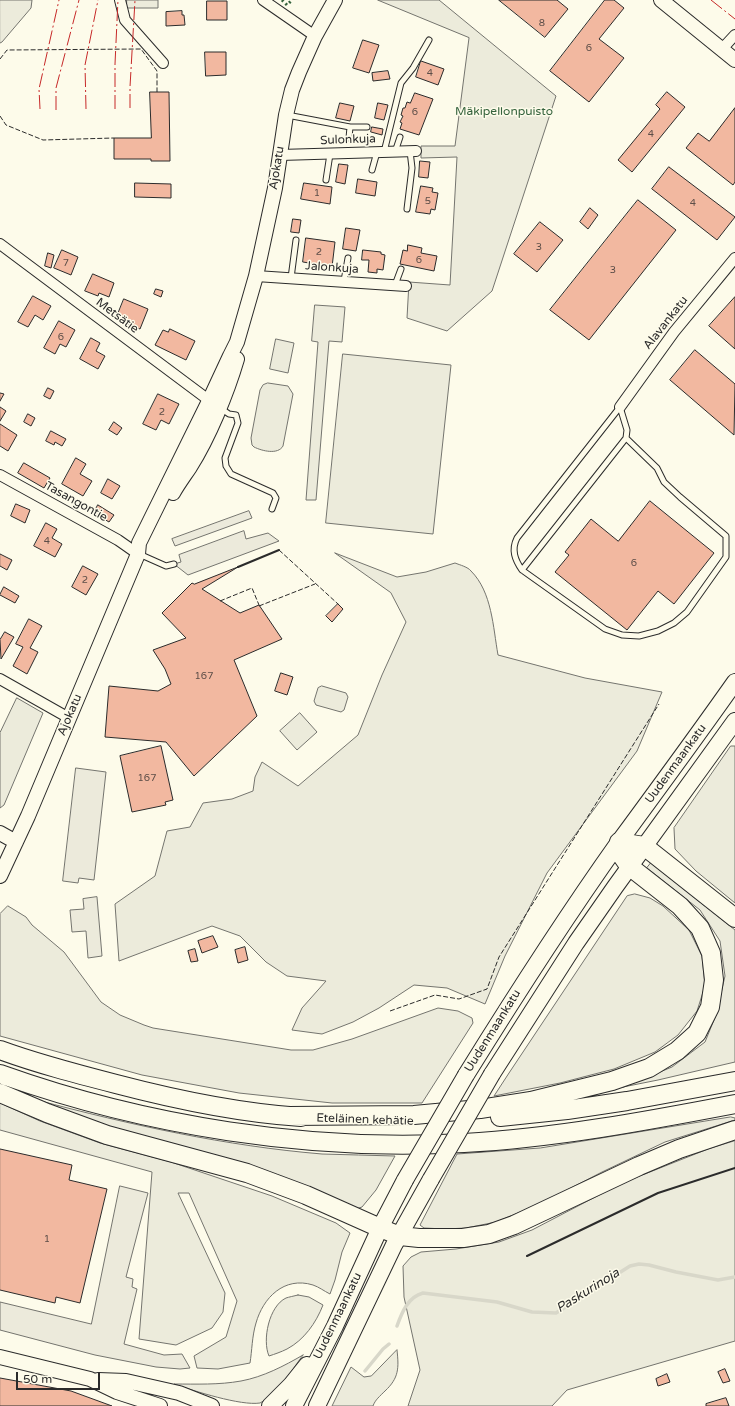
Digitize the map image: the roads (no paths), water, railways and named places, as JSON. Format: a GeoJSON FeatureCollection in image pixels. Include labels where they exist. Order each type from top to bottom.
{"type":"FeatureCollection","features":[{"type":"Feature","properties":{"kind":"highway"},"geometry":{"type":"LineString","coordinates":[[289,1116],[414,1115],[480,1109],[531,1101],[612,1081],[649,1068],[677,1051],[697,1032],[710,1007],[714,980],[711,953],[700,928],[680,906],[629,866],[622,856],[619,842],[644,846],[735,918]]}},
{"type":"Feature","properties":{"kind":"highway","name":"Eteläinen kehätie"},"geometry":{"type":"LineString","coordinates":[[0,1050],[34,1062],[164,1097],[289,1116],[384,1122],[470,1121],[567,1110],[635,1100],[735,1081]]}},
{"type":"Feature","properties":{"kind":"highway","name":"Eteläinen kehätie"},"geometry":{"type":"LineString","coordinates":[[0,1074],[87,1101],[224,1131],[320,1142],[367,1144],[464,1143],[541,1136],[614,1126],[735,1104]]}},
{"type":"Feature","properties":{"kind":"highway"},"geometry":{"type":"LineString","coordinates":[[0,1093],[47,1113],[108,1135],[260,1177],[306,1195],[400,1236],[419,1238],[463,1238],[489,1234],[514,1225],[639,1166],[679,1149],[735,1130]]}},
{"type":"Feature","properties":{"kind":"main road","name":"Uudenmaankatu"},"geometry":{"type":"LineString","coordinates":[[294,1406],[349,1297],[380,1228],[405,1180],[466,1076],[518,991],[563,924],[619,842],[695,740],[735,682]]}},
{"type":"Feature","properties":{"kind":"main road","name":"Uudenmaankatu"},"geometry":{"type":"LineString","coordinates":[[317,1406],[400,1236],[492,1074],[576,943],[629,866],[735,721]]}},
{"type":"Feature","properties":{"kind":"main road"},"geometry":{"type":"LineString","coordinates":[[270,1406],[291,1385],[326,1340]]}},
{"type":"Feature","properties":{"kind":"street"},"geometry":{"type":"LineString","coordinates":[[120,0],[125,20],[163,63]]}},
{"type":"Feature","properties":{"kind":"street"},"geometry":{"type":"LineString","coordinates":[[263,0],[315,36]]}},
{"type":"Feature","properties":{"kind":"street","name":"Ajokatu"},"geometry":{"type":"LineString","coordinates":[[0,876],[16,842],[138,554],[146,547],[179,481],[190,468],[204,441],[214,404],[230,356],[238,342],[256,276],[280,155],[286,115],[298,72],[315,36],[335,0]]}},
{"type":"Feature","properties":{"kind":"street"},"geometry":{"type":"LineString","coordinates":[[660,0],[735,60]]}},
{"type":"Feature","properties":{"kind":"street"},"geometry":{"type":"LineString","coordinates":[[722,49],[735,35]]}},
{"type":"Feature","properties":{"kind":"street","name":"Sulonkuja"},"geometry":{"type":"LineString","coordinates":[[280,155],[413,151]]}},
{"type":"Feature","properties":{"kind":"street","name":"Metsätie"},"geometry":{"type":"LineString","coordinates":[[0,244],[214,404]]}},
{"type":"Feature","properties":{"kind":"street","name":"Alavankatu"},"geometry":{"type":"LineString","coordinates":[[620,407],[674,332],[735,258]]}},
{"type":"Feature","properties":{"kind":"street","name":"Jalonkuja"},"geometry":{"type":"LineString","coordinates":[[256,276],[406,286]]}},
{"type":"Feature","properties":{"kind":"street","name":"Tasangontie"},"geometry":{"type":"LineString","coordinates":[[0,475],[118,540],[138,554]]}},
{"type":"Feature","properties":{"kind":"street"},"geometry":{"type":"LineString","coordinates":[[0,680],[69,718]]}},
{"type":"Feature","properties":{"kind":"street"},"geometry":{"type":"LineString","coordinates":[[0,833],[16,842]]}},
{"type":"Feature","properties":{"kind":"street"},"geometry":{"type":"LineString","coordinates":[[0,1357],[90,1379],[126,1381],[179,1393],[212,1406]]}},
{"type":"Feature","properties":{"kind":"street"},"geometry":{"type":"LineString","coordinates":[[90,1379],[117,1392],[160,1406]]}},
{"type":"Feature","properties":{"kind":"lane"},"geometry":{"type":"LineString","coordinates":[[372,170],[380,152],[401,83],[429,40]]}},
{"type":"Feature","properties":{"kind":"lane"},"geometry":{"type":"LineString","coordinates":[[286,115],[350,127],[367,127]]}},
{"type":"Feature","properties":{"kind":"lane"},"geometry":{"type":"LineString","coordinates":[[349,138],[350,127]]}},
{"type":"Feature","properties":{"kind":"lane"},"geometry":{"type":"LineString","coordinates":[[395,152],[400,137]]}},
{"type":"Feature","properties":{"kind":"lane"},"geometry":{"type":"LineString","coordinates":[[407,209],[413,151]]}},
{"type":"Feature","properties":{"kind":"lane"},"geometry":{"type":"LineString","coordinates":[[326,180],[330,154]]}},
{"type":"Feature","properties":{"kind":"lane"},"geometry":{"type":"LineString","coordinates":[[291,278],[296,240]]}},
{"type":"Feature","properties":{"kind":"lane"},"geometry":{"type":"LineString","coordinates":[[344,282],[348,258]]}},
{"type":"Feature","properties":{"kind":"lane"},"geometry":{"type":"LineString","coordinates":[[396,285],[401,268]]}},
{"type":"Feature","properties":{"kind":"lane"},"geometry":{"type":"LineString","coordinates":[[214,404],[229,414],[236,415],[238,423],[226,458],[226,466],[231,474],[273,493],[276,498],[272,509]]}},
{"type":"Feature","properties":{"kind":"lane"},"geometry":{"type":"LineString","coordinates":[[620,407],[517,538],[514,544],[514,553],[522,570],[605,629],[622,635],[639,636],[658,631],[674,623],[687,612],[726,557],[726,536],[664,482],[657,468],[626,438]]}},
{"type":"Feature","properties":{"kind":"lane"},"geometry":{"type":"LineString","coordinates":[[522,570],[626,438],[628,430],[620,407]]}},
{"type":"Feature","properties":{"kind":"lane"},"geometry":{"type":"LineString","coordinates":[[138,554],[166,566],[174,564]]}},
{"type":"Feature","properties":{"kind":"waterway","name":"Paskurinoja"},"geometry":{"type":"LineString","coordinates":[[397,1326],[406,1306],[413,1298],[423,1293],[497,1302],[532,1312],[556,1313],[630,1266],[639,1264],[718,1280],[735,1277]]}},
{"type":"Feature","properties":{"kind":"waterway"},"geometry":{"type":"LineString","coordinates":[[365,1371],[389,1344]]}},
{"type":"Feature","properties":{"kind":"park label","name":"Mäkipellonpuisto"},"geometry":{"type":"Point","coordinates":[504,112]}}]}
